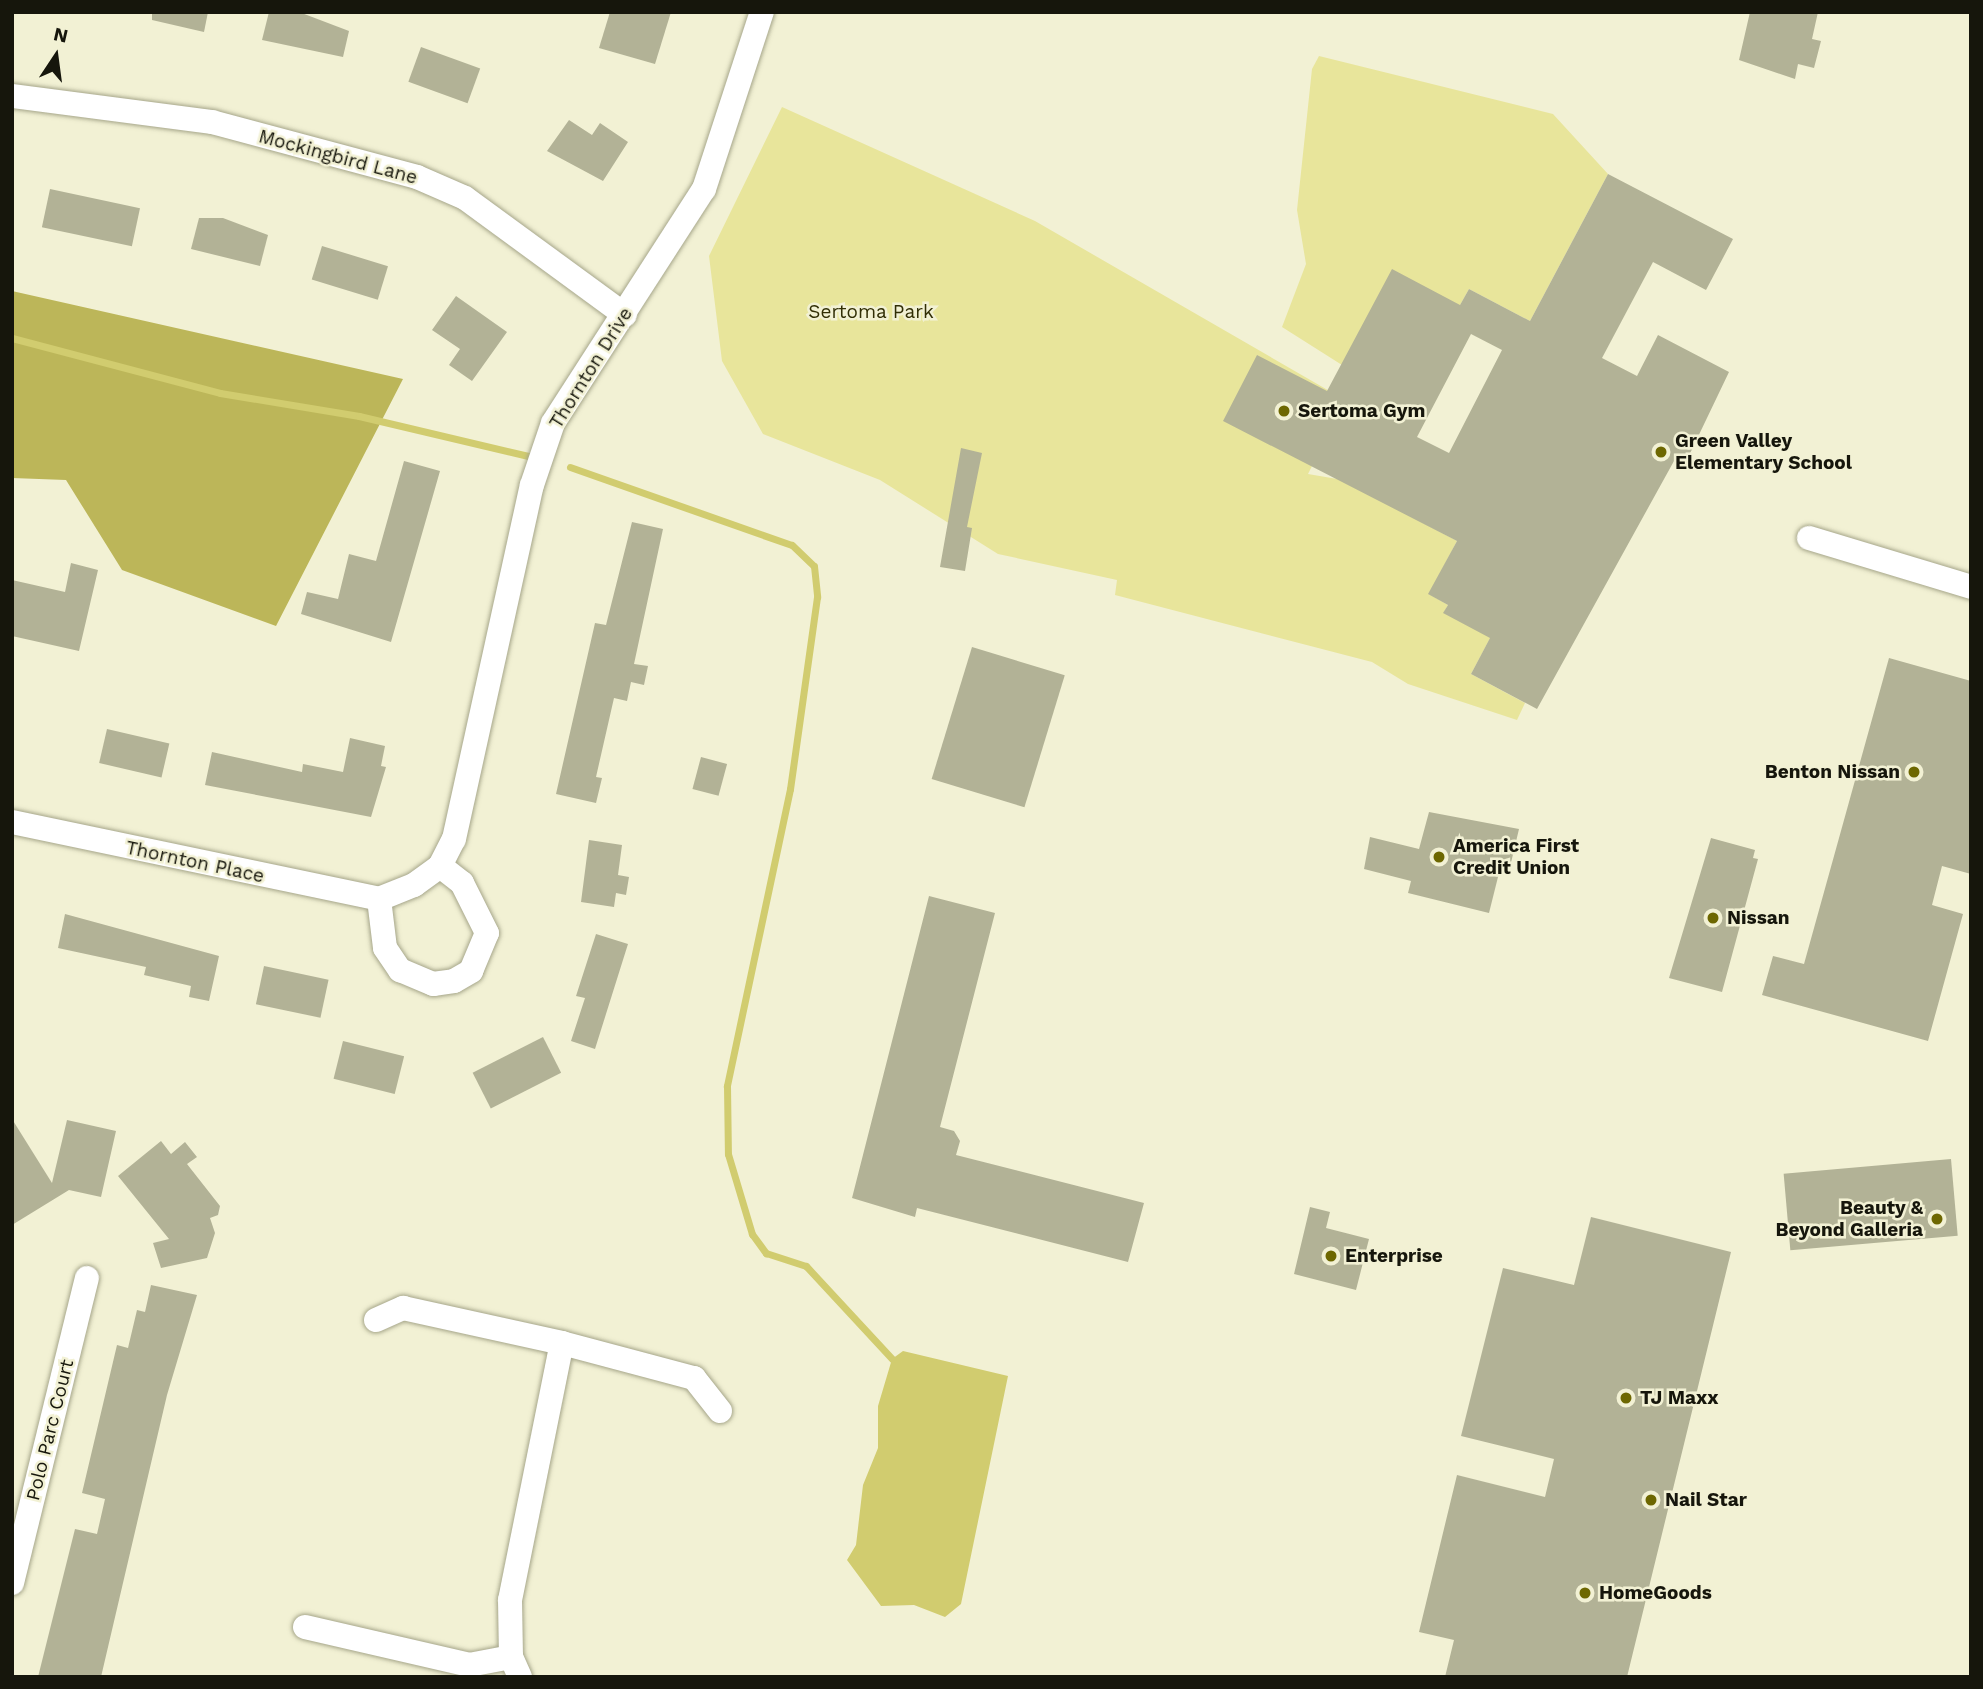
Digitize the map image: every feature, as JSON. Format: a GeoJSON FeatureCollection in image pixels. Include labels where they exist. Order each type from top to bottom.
{"type":"FeatureCollection","features":[{"type":"Feature","properties":{"kind":"street","name":"Thornton Drive"},"geometry":{"type":"LineString","coordinates":[[379,899],[414,885],[440,866],[454,839],[532,485],[553,423],[705,189],[762,12]]}},
{"type":"Feature","properties":{"kind":"street","name":"Mockingbird Lane"},"geometry":{"type":"LineString","coordinates":[[12,96],[212,122],[417,177],[466,198],[625,315]]}},
{"type":"Feature","properties":{"kind":"street"},"geometry":{"type":"LineString","coordinates":[[1809,538],[1971,587]]}},
{"type":"Feature","properties":{"kind":"street","name":"Thornton Place"},"geometry":{"type":"LineString","coordinates":[[12,822],[379,899]]}},
{"type":"Feature","properties":{"kind":"street"},"geometry":{"type":"LineString","coordinates":[[379,899],[385,948],[400,970],[433,984],[454,981],[471,971],[487,933],[462,883],[440,866]]}},
{"type":"Feature","properties":{"kind":"street","name":"Polo Parc Court"},"geometry":{"type":"LineString","coordinates":[[12,1583],[87,1278]]}},
{"type":"Feature","properties":{"kind":"street"},"geometry":{"type":"LineString","coordinates":[[376,1320],[403,1308],[562,1343],[694,1378],[720,1411]]}},
{"type":"Feature","properties":{"kind":"street"},"geometry":{"type":"LineString","coordinates":[[304,1627],[469,1665],[516,1667],[510,1600],[562,1343]]}},
{"type":"Feature","properties":{"kind":"green space"},"geometry":{"type":"Polygon","coordinates":[[[1319,56],[1553,114],[1608,174],[1530,321],[1469,289],[1460,305],[1342,365],[1282,327],[1306,264],[1297,210],[1312,69],[1319,56]]]}},
{"type":"Feature","properties":{"kind":"green space","name":"Sertoma Park"},"geometry":{"type":"Polygon","coordinates":[[[782,107],[1035,221],[1345,400],[1308,474],[1343,480],[1457,541],[1429,594],[1448,605],[1444,612],[1495,629],[1471,674],[1525,703],[1517,720],[1408,684],[1372,662],[1115,595],[1117,580],[998,554],[880,480],[763,434],[722,361],[709,256],[782,107]]]}},
{"type":"Feature","properties":{"kind":"shaded area"},"geometry":{"type":"Polygon","coordinates":[[[12,291],[403,379],[276,626],[122,570],[66,480],[12,478],[12,291]]]}},
{"type":"Feature","properties":{"kind":"shaded area"},"geometry":{"type":"Polygon","coordinates":[[[903,1351],[1008,1376],[961,1604],[945,1617],[914,1605],[881,1606],[847,1560],[856,1545],[863,1485],[878,1448],[878,1406],[892,1359],[903,1351]]]}},
{"type":"Feature","properties":{"kind":"building"},"geometry":{"type":"Polygon","coordinates":[[[152,12],[208,12],[204,32],[152,20],[152,12]]]}},
{"type":"Feature","properties":{"kind":"building"},"geometry":{"type":"Polygon","coordinates":[[[269,12],[299,12],[349,31],[343,57],[262,40],[269,12]]]}},
{"type":"Feature","properties":{"kind":"building"},"geometry":{"type":"Polygon","coordinates":[[[610,12],[671,12],[655,64],[599,48],[610,12]]]}},
{"type":"Feature","properties":{"kind":"building"},"geometry":{"type":"Polygon","coordinates":[[[1750,12],[1818,12],[1812,39],[1821,41],[1814,68],[1798,64],[1795,79],[1739,60],[1750,12]]]}},
{"type":"Feature","properties":{"kind":"building"},"geometry":{"type":"Polygon","coordinates":[[[421,47],[480,69],[468,103],[408,82],[421,47]]]}},
{"type":"Feature","properties":{"kind":"building"},"geometry":{"type":"Polygon","coordinates":[[[569,120],[592,135],[600,123],[628,142],[603,181],[547,151],[569,120]]]}},
{"type":"Feature","properties":{"kind":"building","name":"Green Valley Elementary School"},"geometry":{"type":"Polygon","coordinates":[[[1608,174],[1733,239],[1706,290],[1653,262],[1602,358],[1637,376],[1658,335],[1729,372],[1684,466],[1674,461],[1537,709],[1471,674],[1490,638],[1443,613],[1448,605],[1428,594],[1457,541],[1223,421],[1257,355],[1327,391],[1392,269],[1460,305],[1469,289],[1530,321],[1608,174]],[[1471,334],[1417,437],[1449,453],[1502,350],[1471,334]]]}},
{"type":"Feature","properties":{"kind":"building"},"geometry":{"type":"Polygon","coordinates":[[[50,189],[140,208],[132,246],[42,227],[50,189]]]}},
{"type":"Feature","properties":{"kind":"building"},"geometry":{"type":"Polygon","coordinates":[[[199,218],[223,218],[268,235],[260,266],[191,249],[199,218]]]}},
{"type":"Feature","properties":{"kind":"building"},"geometry":{"type":"Polygon","coordinates":[[[322,246],[388,266],[378,300],[312,279],[322,246]]]}},
{"type":"Feature","properties":{"kind":"building"},"geometry":{"type":"Polygon","coordinates":[[[456,296],[507,332],[472,381],[449,365],[460,349],[432,330],[456,296]]]}},
{"type":"Feature","properties":{"kind":"building"},"geometry":{"type":"Polygon","coordinates":[[[961,448],[982,453],[967,527],[972,528],[965,571],[940,567],[961,448]]]}},
{"type":"Feature","properties":{"kind":"building"},"geometry":{"type":"Polygon","coordinates":[[[404,461],[440,471],[391,642],[301,614],[307,592],[338,599],[349,554],[376,561],[404,461]]]}},
{"type":"Feature","properties":{"kind":"building"},"geometry":{"type":"Polygon","coordinates":[[[632,522],[663,529],[634,664],[648,666],[644,685],[631,682],[627,701],[614,698],[596,777],[602,778],[596,803],[556,794],[595,623],[606,625],[632,522]]]}},
{"type":"Feature","properties":{"kind":"building"},"geometry":{"type":"Polygon","coordinates":[[[71,563],[98,570],[79,651],[12,636],[12,580],[65,592],[71,563]]]}},
{"type":"Feature","properties":{"kind":"building"},"geometry":{"type":"Polygon","coordinates":[[[972,647],[1065,675],[1024,807],[932,779],[972,647]]]}},
{"type":"Feature","properties":{"kind":"building","name":"Benton Nissan"},"geometry":{"type":"Polygon","coordinates":[[[1889,658],[1971,681],[1971,874],[1942,866],[1932,905],[1963,914],[1928,1041],[1762,995],[1773,956],[1804,964],[1889,658]]]}},
{"type":"Feature","properties":{"kind":"building"},"geometry":{"type":"Polygon","coordinates":[[[107,729],[169,743],[161,777],[99,763],[107,729]]]}},
{"type":"Feature","properties":{"kind":"building"},"geometry":{"type":"Polygon","coordinates":[[[350,738],[385,746],[381,766],[386,767],[371,817],[205,785],[212,752],[302,772],[303,764],[343,772],[350,738]]]}},
{"type":"Feature","properties":{"kind":"building"},"geometry":{"type":"Polygon","coordinates":[[[701,757],[727,764],[719,796],[692,789],[701,757]]]}},
{"type":"Feature","properties":{"kind":"building","name":"America First Credit Union"},"geometry":{"type":"Polygon","coordinates":[[[1429,812],[1519,829],[1510,867],[1501,865],[1489,913],[1408,893],[1411,881],[1364,869],[1370,837],[1419,849],[1429,812]]]}},
{"type":"Feature","properties":{"kind":"building","name":"Nissan"},"geometry":{"type":"Polygon","coordinates":[[[1711,838],[1755,850],[1753,858],[1758,859],[1722,992],[1669,978],[1711,838]]]}},
{"type":"Feature","properties":{"kind":"building"},"geometry":{"type":"Polygon","coordinates":[[[589,840],[622,845],[618,875],[629,877],[626,895],[616,893],[614,907],[581,902],[589,840]]]}},
{"type":"Feature","properties":{"kind":"building"},"geometry":{"type":"Polygon","coordinates":[[[929,896],[995,913],[940,1127],[954,1131],[960,1141],[956,1155],[1144,1203],[1128,1262],[917,1208],[915,1217],[852,1198],[929,896]]]}},
{"type":"Feature","properties":{"kind":"building"},"geometry":{"type":"Polygon","coordinates":[[[65,914],[219,956],[209,1001],[189,997],[191,986],[144,975],[146,967],[58,948],[65,914]]]}},
{"type":"Feature","properties":{"kind":"building"},"geometry":{"type":"Polygon","coordinates":[[[596,934],[628,944],[595,1049],[571,1041],[585,998],[576,996],[596,934]]]}},
{"type":"Feature","properties":{"kind":"building"},"geometry":{"type":"Polygon","coordinates":[[[264,966],[329,980],[320,1018],[256,1004],[264,966]]]}},
{"type":"Feature","properties":{"kind":"building"},"geometry":{"type":"Polygon","coordinates":[[[543,1037],[561,1073],[491,1109],[473,1073],[543,1037]]]}},
{"type":"Feature","properties":{"kind":"building"},"geometry":{"type":"Polygon","coordinates":[[[343,1041],[404,1056],[395,1094],[334,1079],[343,1041]]]}},
{"type":"Feature","properties":{"kind":"building"},"geometry":{"type":"Polygon","coordinates":[[[12,1119],[52,1183],[67,1120],[116,1131],[101,1197],[69,1190],[12,1225],[12,1119]]]}},
{"type":"Feature","properties":{"kind":"building"},"geometry":{"type":"Polygon","coordinates":[[[161,1141],[171,1154],[185,1142],[197,1157],[187,1164],[220,1206],[218,1215],[210,1218],[215,1233],[207,1258],[161,1268],[153,1243],[169,1239],[118,1176],[161,1141]]]}},
{"type":"Feature","properties":{"kind":"building"},"geometry":{"type":"Polygon","coordinates":[[[1951,1159],[1958,1236],[1790,1250],[1784,1174],[1951,1159]]]}},
{"type":"Feature","properties":{"kind":"building","name":"Enterprise"},"geometry":{"type":"Polygon","coordinates":[[[1310,1207],[1330,1212],[1326,1228],[1369,1239],[1356,1290],[1294,1274],[1310,1207]]]}},
{"type":"Feature","properties":{"kind":"building"},"geometry":{"type":"Polygon","coordinates":[[[1591,1217],[1731,1252],[1627,1677],[1445,1677],[1454,1640],[1419,1632],[1457,1475],[1545,1497],[1554,1459],[1461,1436],[1503,1268],[1574,1285],[1591,1217]]]}},
{"type":"Feature","properties":{"kind":"building"},"geometry":{"type":"Polygon","coordinates":[[[151,1285],[197,1295],[167,1395],[101,1677],[38,1677],[75,1529],[97,1534],[105,1499],[82,1493],[117,1345],[128,1348],[137,1310],[145,1312],[151,1285]]]}},
{"type":"Feature","properties":{"kind":"waterway"},"geometry":{"type":"LineString","coordinates":[[12,338],[220,393],[359,416],[528,456]]}},
{"type":"Feature","properties":{"kind":"waterway"},"geometry":{"type":"LineString","coordinates":[[570,467],[792,545],[814,566],[817,597],[790,789],[727,1086],[728,1154],[752,1234],[766,1253],[806,1266],[892,1359]]}},
{"type":"Feature","properties":{"kind":"place","name":"Sertoma Gym"},"geometry":{"type":"Point","coordinates":[1284,411]}},
{"type":"Feature","properties":{"kind":"place","name":"Green Valley Elementary School"},"geometry":{"type":"Point","coordinates":[1661,452]}},
{"type":"Feature","properties":{"kind":"place","name":"Benton Nissan"},"geometry":{"type":"Point","coordinates":[1914,772]}},
{"type":"Feature","properties":{"kind":"place","name":"America First Credit Union"},"geometry":{"type":"Point","coordinates":[1439,857]}},
{"type":"Feature","properties":{"kind":"place","name":"Nissan"},"geometry":{"type":"Point","coordinates":[1713,918]}},
{"type":"Feature","properties":{"kind":"place","name":"Beauty & Beyond Galleria"},"geometry":{"type":"Point","coordinates":[1937,1219]}},
{"type":"Feature","properties":{"kind":"place","name":"Enterprise"},"geometry":{"type":"Point","coordinates":[1331,1256]}},
{"type":"Feature","properties":{"kind":"place","name":"TJ Maxx"},"geometry":{"type":"Point","coordinates":[1626,1398]}},
{"type":"Feature","properties":{"kind":"place","name":"Nail Star"},"geometry":{"type":"Point","coordinates":[1651,1500]}},
{"type":"Feature","properties":{"kind":"place","name":"HomeGoods"},"geometry":{"type":"Point","coordinates":[1585,1593]}}]}
